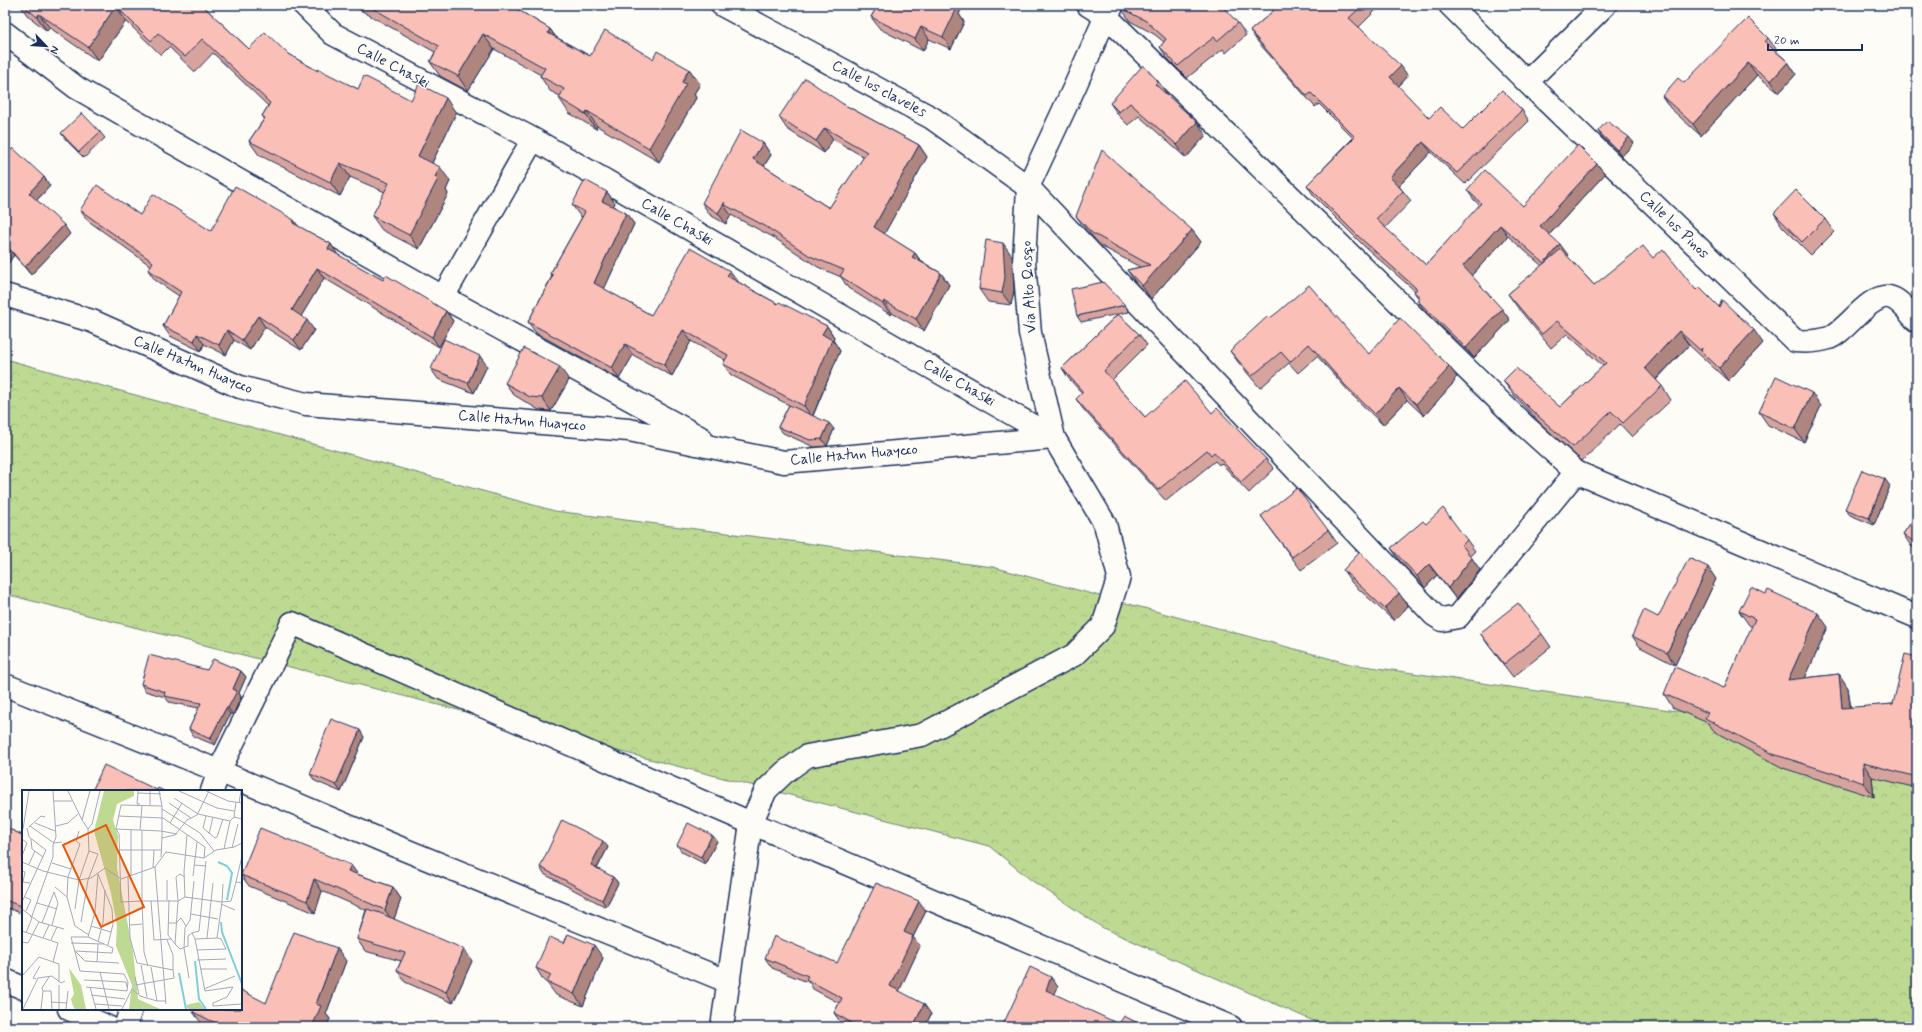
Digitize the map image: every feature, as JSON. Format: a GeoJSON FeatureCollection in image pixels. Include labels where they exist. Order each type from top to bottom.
{"type":"FeatureCollection","features":[{"type":"Feature","properties":{"kind":"street","name":"Calle Chaski"},"geometry":{"type":"LineString","coordinates":[[304,5],[333,34],[533,139],[1054,438]]}},
{"type":"Feature","properties":{"kind":"street","name":"Calle los claveles"},"geometry":{"type":"LineString","coordinates":[[722,5],[932,118],[1028,187],[1434,615],[1442,620],[1458,617],[1576,472]]}},
{"type":"Feature","properties":{"kind":"street","name":"Calle los Pinos"},"geometry":{"type":"LineString","coordinates":[[1450,5],[1527,82],[1795,341],[1812,343],[1830,338],[1878,298],[1890,297],[1898,302],[1917,321]]}},
{"type":"Feature","properties":{"kind":"street"},"geometry":{"type":"LineString","coordinates":[[1527,82],[1605,5]]}},
{"type":"Feature","properties":{"kind":"street"},"geometry":{"type":"LineString","coordinates":[[1102,9],[1525,426],[1576,472],[1917,617]]}},
{"type":"Feature","properties":{"kind":"street","name":"Via Alto Qosqo"},"geometry":{"type":"LineString","coordinates":[[722,1027],[751,823],[766,790],[785,772],[807,756],[922,735],[1074,655],[1103,626],[1119,577],[1105,524],[1054,438],[1030,333],[1024,262],[1028,187],[1075,86],[1102,9]]}},
{"type":"Feature","properties":{"kind":"street"},"geometry":{"type":"LineString","coordinates":[[5,33],[77,88],[443,297],[722,449]]}},
{"type":"Feature","properties":{"kind":"street"},"geometry":{"type":"LineString","coordinates":[[443,297],[533,139]]}},
{"type":"Feature","properties":{"kind":"street","name":"Calle Hatun Huaycco"},"geometry":{"type":"LineString","coordinates":[[5,295],[92,321],[240,387],[306,404],[629,430],[784,462],[1054,438]]}},
{"type":"Feature","properties":{"kind":"street"},"geometry":{"type":"LineString","coordinates":[[212,790],[219,771],[292,623],[751,823],[1231,1027]]}},
{"type":"Feature","properties":{"kind":"street"},"geometry":{"type":"LineString","coordinates":[[5,685],[219,771],[393,845],[729,982]]}},
{"type":"Feature","properties":{"kind":"street"},"geometry":{"type":"LineString","coordinates":[[5,980],[22,988]]}},
{"type":"Feature","properties":{"kind":"street"},"geometry":{"type":"LineString","coordinates":[[71,1010],[108,1027]]}},
{"type":"Feature","properties":{"kind":"street"},"geometry":{"type":"LineString","coordinates":[[125,1027],[131,1010]]}},
{"type":"Feature","properties":{"kind":"green space"},"geometry":{"type":"Polygon","coordinates":[[[5,359],[555,511],[993,567],[1350,664],[1913,745],[1917,749],[1917,1027],[1327,1027],[1103,928],[1031,880],[989,846],[5,594],[5,359]]]}},
{"type":"Feature","properties":{"kind":"building"},"geometry":{"type":"Polygon","coordinates":[[[23,5],[202,5],[249,49],[265,32],[288,54],[318,71],[318,69],[358,89],[364,76],[411,100],[419,84],[446,98],[418,156],[440,167],[435,177],[438,179],[409,235],[372,216],[389,183],[340,163],[330,182],[249,141],[265,118],[262,116],[270,103],[202,39],[185,57],[158,33],[151,41],[116,6],[88,47],[39,14],[37,17],[23,5]]]}},
{"type":"Feature","properties":{"kind":"building"},"geometry":{"type":"Polygon","coordinates":[[[367,5],[510,5],[550,29],[548,33],[590,56],[605,30],[653,59],[657,51],[689,69],[682,82],[686,84],[649,148],[587,111],[585,114],[559,98],[564,89],[540,76],[545,68],[483,34],[458,76],[430,62],[439,46],[367,5]]]}},
{"type":"Feature","properties":{"kind":"building"},"geometry":{"type":"Polygon","coordinates":[[[878,5],[949,5],[948,6],[956,10],[943,37],[921,27],[915,39],[871,17],[878,5]]]}},
{"type":"Feature","properties":{"kind":"building"},"geometry":{"type":"Polygon","coordinates":[[[1123,5],[1221,5],[1238,23],[1217,41],[1214,37],[1178,66],[1160,47],[1166,39],[1146,21],[1121,8],[1123,5]]]}},
{"type":"Feature","properties":{"kind":"building"},"geometry":{"type":"Polygon","coordinates":[[[1278,5],[1363,5],[1349,18],[1401,66],[1390,77],[1429,118],[1440,107],[1463,129],[1502,90],[1522,110],[1457,173],[1423,142],[1390,177],[1403,191],[1376,219],[1426,265],[1481,203],[1467,190],[1485,170],[1523,206],[1578,145],[1597,164],[1540,226],[1560,244],[1544,263],[1500,225],[1463,266],[1502,309],[1466,348],[1417,300],[1420,297],[1414,292],[1417,289],[1357,235],[1307,185],[1355,137],[1311,93],[1307,96],[1250,31],[1278,5]]]}},
{"type":"Feature","properties":{"kind":"building"},"geometry":{"type":"Polygon","coordinates":[[[1748,18],[1768,38],[1765,42],[1788,62],[1771,81],[1748,63],[1693,124],[1662,96],[1678,78],[1684,83],[1748,18]]]}},
{"type":"Feature","properties":{"kind":"building"},"geometry":{"type":"Polygon","coordinates":[[[1143,65],[1158,81],[1155,84],[1197,122],[1177,145],[1130,103],[1119,112],[1110,103],[1143,65]]]}},
{"type":"Feature","properties":{"kind":"building"},"geometry":{"type":"Polygon","coordinates":[[[805,78],[843,104],[919,145],[874,227],[915,253],[912,257],[941,273],[916,319],[884,301],[883,304],[840,276],[844,270],[810,256],[765,226],[724,204],[718,213],[702,203],[741,130],[763,143],[753,159],[829,208],[867,152],[825,128],[816,141],[779,117],[805,78]]]}},
{"type":"Feature","properties":{"kind":"building"},"geometry":{"type":"Polygon","coordinates":[[[82,113],[100,132],[79,152],[61,133],[82,113]]]}},
{"type":"Feature","properties":{"kind":"building"},"geometry":{"type":"Polygon","coordinates":[[[1607,121],[1629,137],[1617,150],[1598,131],[1607,121]]]}},
{"type":"Feature","properties":{"kind":"building"},"geometry":{"type":"Polygon","coordinates":[[[13,148],[44,177],[29,193],[64,225],[25,267],[8,247],[5,250],[5,153],[7,155],[13,148]]]}},
{"type":"Feature","properties":{"kind":"building"},"geometry":{"type":"Polygon","coordinates":[[[1102,150],[1192,230],[1142,286],[1127,270],[1150,265],[1092,233],[1076,216],[1102,150]]]}},
{"type":"Feature","properties":{"kind":"building"},"geometry":{"type":"Polygon","coordinates":[[[585,180],[607,192],[602,201],[626,213],[594,283],[651,315],[690,248],[730,271],[727,276],[778,304],[779,302],[827,326],[822,334],[832,340],[804,406],[723,364],[728,355],[683,330],[664,365],[625,344],[612,368],[528,322],[553,275],[550,274],[585,212],[572,205],[585,180]]]}},
{"type":"Feature","properties":{"kind":"building"},"geometry":{"type":"Polygon","coordinates":[[[97,185],[140,215],[153,194],[211,231],[235,186],[294,220],[293,223],[331,244],[328,249],[383,280],[386,275],[446,311],[432,337],[317,268],[292,310],[307,320],[294,340],[258,316],[242,340],[227,330],[219,345],[197,334],[194,341],[163,326],[181,292],[148,270],[153,262],[80,210],[97,185]]]}},
{"type":"Feature","properties":{"kind":"building"},"geometry":{"type":"Polygon","coordinates":[[[1796,190],[1825,219],[1802,242],[1774,213],[1796,190]]]}},
{"type":"Feature","properties":{"kind":"building"},"geometry":{"type":"Polygon","coordinates":[[[986,240],[1003,243],[1005,277],[1002,293],[979,289],[986,240]]]}},
{"type":"Feature","properties":{"kind":"building"},"geometry":{"type":"Polygon","coordinates":[[[1643,246],[1653,258],[1663,249],[1696,290],[1699,287],[1719,307],[1722,300],[1754,330],[1719,368],[1701,351],[1702,348],[1700,350],[1679,331],[1645,368],[1662,386],[1623,423],[1611,411],[1573,447],[1530,409],[1503,381],[1516,368],[1560,407],[1606,363],[1557,321],[1542,334],[1508,294],[1561,249],[1594,285],[1643,246]]]}},
{"type":"Feature","properties":{"kind":"building"},"geometry":{"type":"Polygon","coordinates":[[[1103,282],[1125,305],[1077,316],[1071,289],[1103,282]]]}},
{"type":"Feature","properties":{"kind":"building"},"geometry":{"type":"Polygon","coordinates":[[[1309,285],[1369,354],[1400,318],[1449,366],[1446,369],[1447,370],[1416,404],[1399,388],[1375,414],[1345,385],[1309,344],[1290,362],[1281,352],[1252,376],[1230,351],[1268,316],[1270,318],[1278,312],[1309,285]]]}},
{"type":"Feature","properties":{"kind":"building"},"geometry":{"type":"Polygon","coordinates":[[[1118,314],[1139,334],[1104,371],[1145,417],[1185,381],[1212,413],[1217,408],[1266,459],[1241,482],[1214,452],[1211,455],[1207,450],[1158,490],[1076,399],[1083,392],[1062,368],[1118,314]]]}},
{"type":"Feature","properties":{"kind":"building"},"geometry":{"type":"Polygon","coordinates":[[[444,339],[480,356],[468,383],[431,369],[444,339]]]}},
{"type":"Feature","properties":{"kind":"building"},"geometry":{"type":"Polygon","coordinates":[[[524,348],[560,367],[542,398],[530,397],[505,383],[524,348]]]}},
{"type":"Feature","properties":{"kind":"building"},"geometry":{"type":"Polygon","coordinates":[[[1776,376],[1812,393],[1795,429],[1759,412],[1776,376]]]}},
{"type":"Feature","properties":{"kind":"building"},"geometry":{"type":"Polygon","coordinates":[[[789,405],[829,423],[822,439],[810,440],[778,427],[789,405]]]}},
{"type":"Feature","properties":{"kind":"building"},"geometry":{"type":"Polygon","coordinates":[[[1862,470],[1885,479],[1869,518],[1845,509],[1862,470]]]}},
{"type":"Feature","properties":{"kind":"building"},"geometry":{"type":"Polygon","coordinates":[[[1297,488],[1328,530],[1292,557],[1261,516],[1297,488]]]}},
{"type":"Feature","properties":{"kind":"building"},"geometry":{"type":"Polygon","coordinates":[[[1443,508],[1467,540],[1462,545],[1472,558],[1448,588],[1429,564],[1417,576],[1391,548],[1423,521],[1426,524],[1443,508]]]}},
{"type":"Feature","properties":{"kind":"building"},"geometry":{"type":"Polygon","coordinates":[[[1917,514],[1917,544],[1903,534],[1917,514]]]}},
{"type":"Feature","properties":{"kind":"building"},"geometry":{"type":"Polygon","coordinates":[[[1360,552],[1399,593],[1385,609],[1343,570],[1360,552]]]}},
{"type":"Feature","properties":{"kind":"building"},"geometry":{"type":"Polygon","coordinates":[[[1689,558],[1708,567],[1667,653],[1632,636],[1644,610],[1658,617],[1689,558]]]}},
{"type":"Feature","properties":{"kind":"building"},"geometry":{"type":"Polygon","coordinates":[[[1751,587],[1766,594],[1768,590],[1818,613],[1788,680],[1839,674],[1842,708],[1893,704],[1905,654],[1917,657],[1917,764],[1914,776],[1863,763],[1864,783],[1773,754],[1705,718],[1708,713],[1664,694],[1675,667],[1724,688],[1755,619],[1739,611],[1751,587]]]}},
{"type":"Feature","properties":{"kind":"building"},"geometry":{"type":"Polygon","coordinates":[[[1518,603],[1542,634],[1504,664],[1480,633],[1518,603]]]}},
{"type":"Feature","properties":{"kind":"building"},"geometry":{"type":"Polygon","coordinates":[[[149,655],[207,670],[213,659],[241,671],[233,689],[237,691],[228,708],[226,708],[210,739],[189,729],[201,703],[164,696],[165,692],[141,684],[149,655]]]}},
{"type":"Feature","properties":{"kind":"building"},"geometry":{"type":"Polygon","coordinates":[[[331,719],[360,730],[336,785],[310,774],[331,719]]]}},
{"type":"Feature","properties":{"kind":"building"},"geometry":{"type":"Polygon","coordinates":[[[104,765],[157,790],[92,790],[104,765]]]}},
{"type":"Feature","properties":{"kind":"building"},"geometry":{"type":"Polygon","coordinates":[[[562,820],[603,841],[591,865],[613,877],[602,900],[540,867],[562,820]]]}},
{"type":"Feature","properties":{"kind":"building"},"geometry":{"type":"Polygon","coordinates":[[[688,823],[712,835],[701,857],[677,845],[688,823]]]}},
{"type":"Feature","properties":{"kind":"building"},"geometry":{"type":"Polygon","coordinates":[[[5,827],[22,835],[22,907],[5,900],[5,827]]]}},
{"type":"Feature","properties":{"kind":"building"},"geometry":{"type":"Polygon","coordinates":[[[260,828],[351,865],[348,871],[393,887],[385,910],[314,879],[307,901],[242,875],[260,828]]]}},
{"type":"Feature","properties":{"kind":"building"},"geometry":{"type":"Polygon","coordinates":[[[876,883],[919,901],[904,932],[913,936],[890,986],[924,1004],[913,1027],[859,1027],[834,1013],[842,998],[806,979],[808,976],[765,958],[774,936],[837,963],[876,883]]]}},
{"type":"Feature","properties":{"kind":"building"},"geometry":{"type":"Polygon","coordinates":[[[367,909],[380,913],[464,949],[446,992],[397,970],[405,953],[357,939],[367,909]]]}},
{"type":"Feature","properties":{"kind":"building"},"geometry":{"type":"Polygon","coordinates":[[[294,932],[337,948],[316,1004],[321,1006],[312,1027],[233,1027],[229,1025],[228,1027],[224,1027],[193,1012],[194,1010],[242,1010],[242,991],[266,1003],[294,932]]]}},
{"type":"Feature","properties":{"kind":"building"},"geometry":{"type":"Polygon","coordinates":[[[568,934],[594,945],[574,994],[547,982],[551,975],[536,968],[549,937],[564,943],[568,934]]]}},
{"type":"Feature","properties":{"kind":"building"},"geometry":{"type":"Polygon","coordinates":[[[1030,967],[1051,977],[1046,990],[1119,1024],[1124,1016],[1146,1027],[1002,1027],[1030,967]]]}}]}
